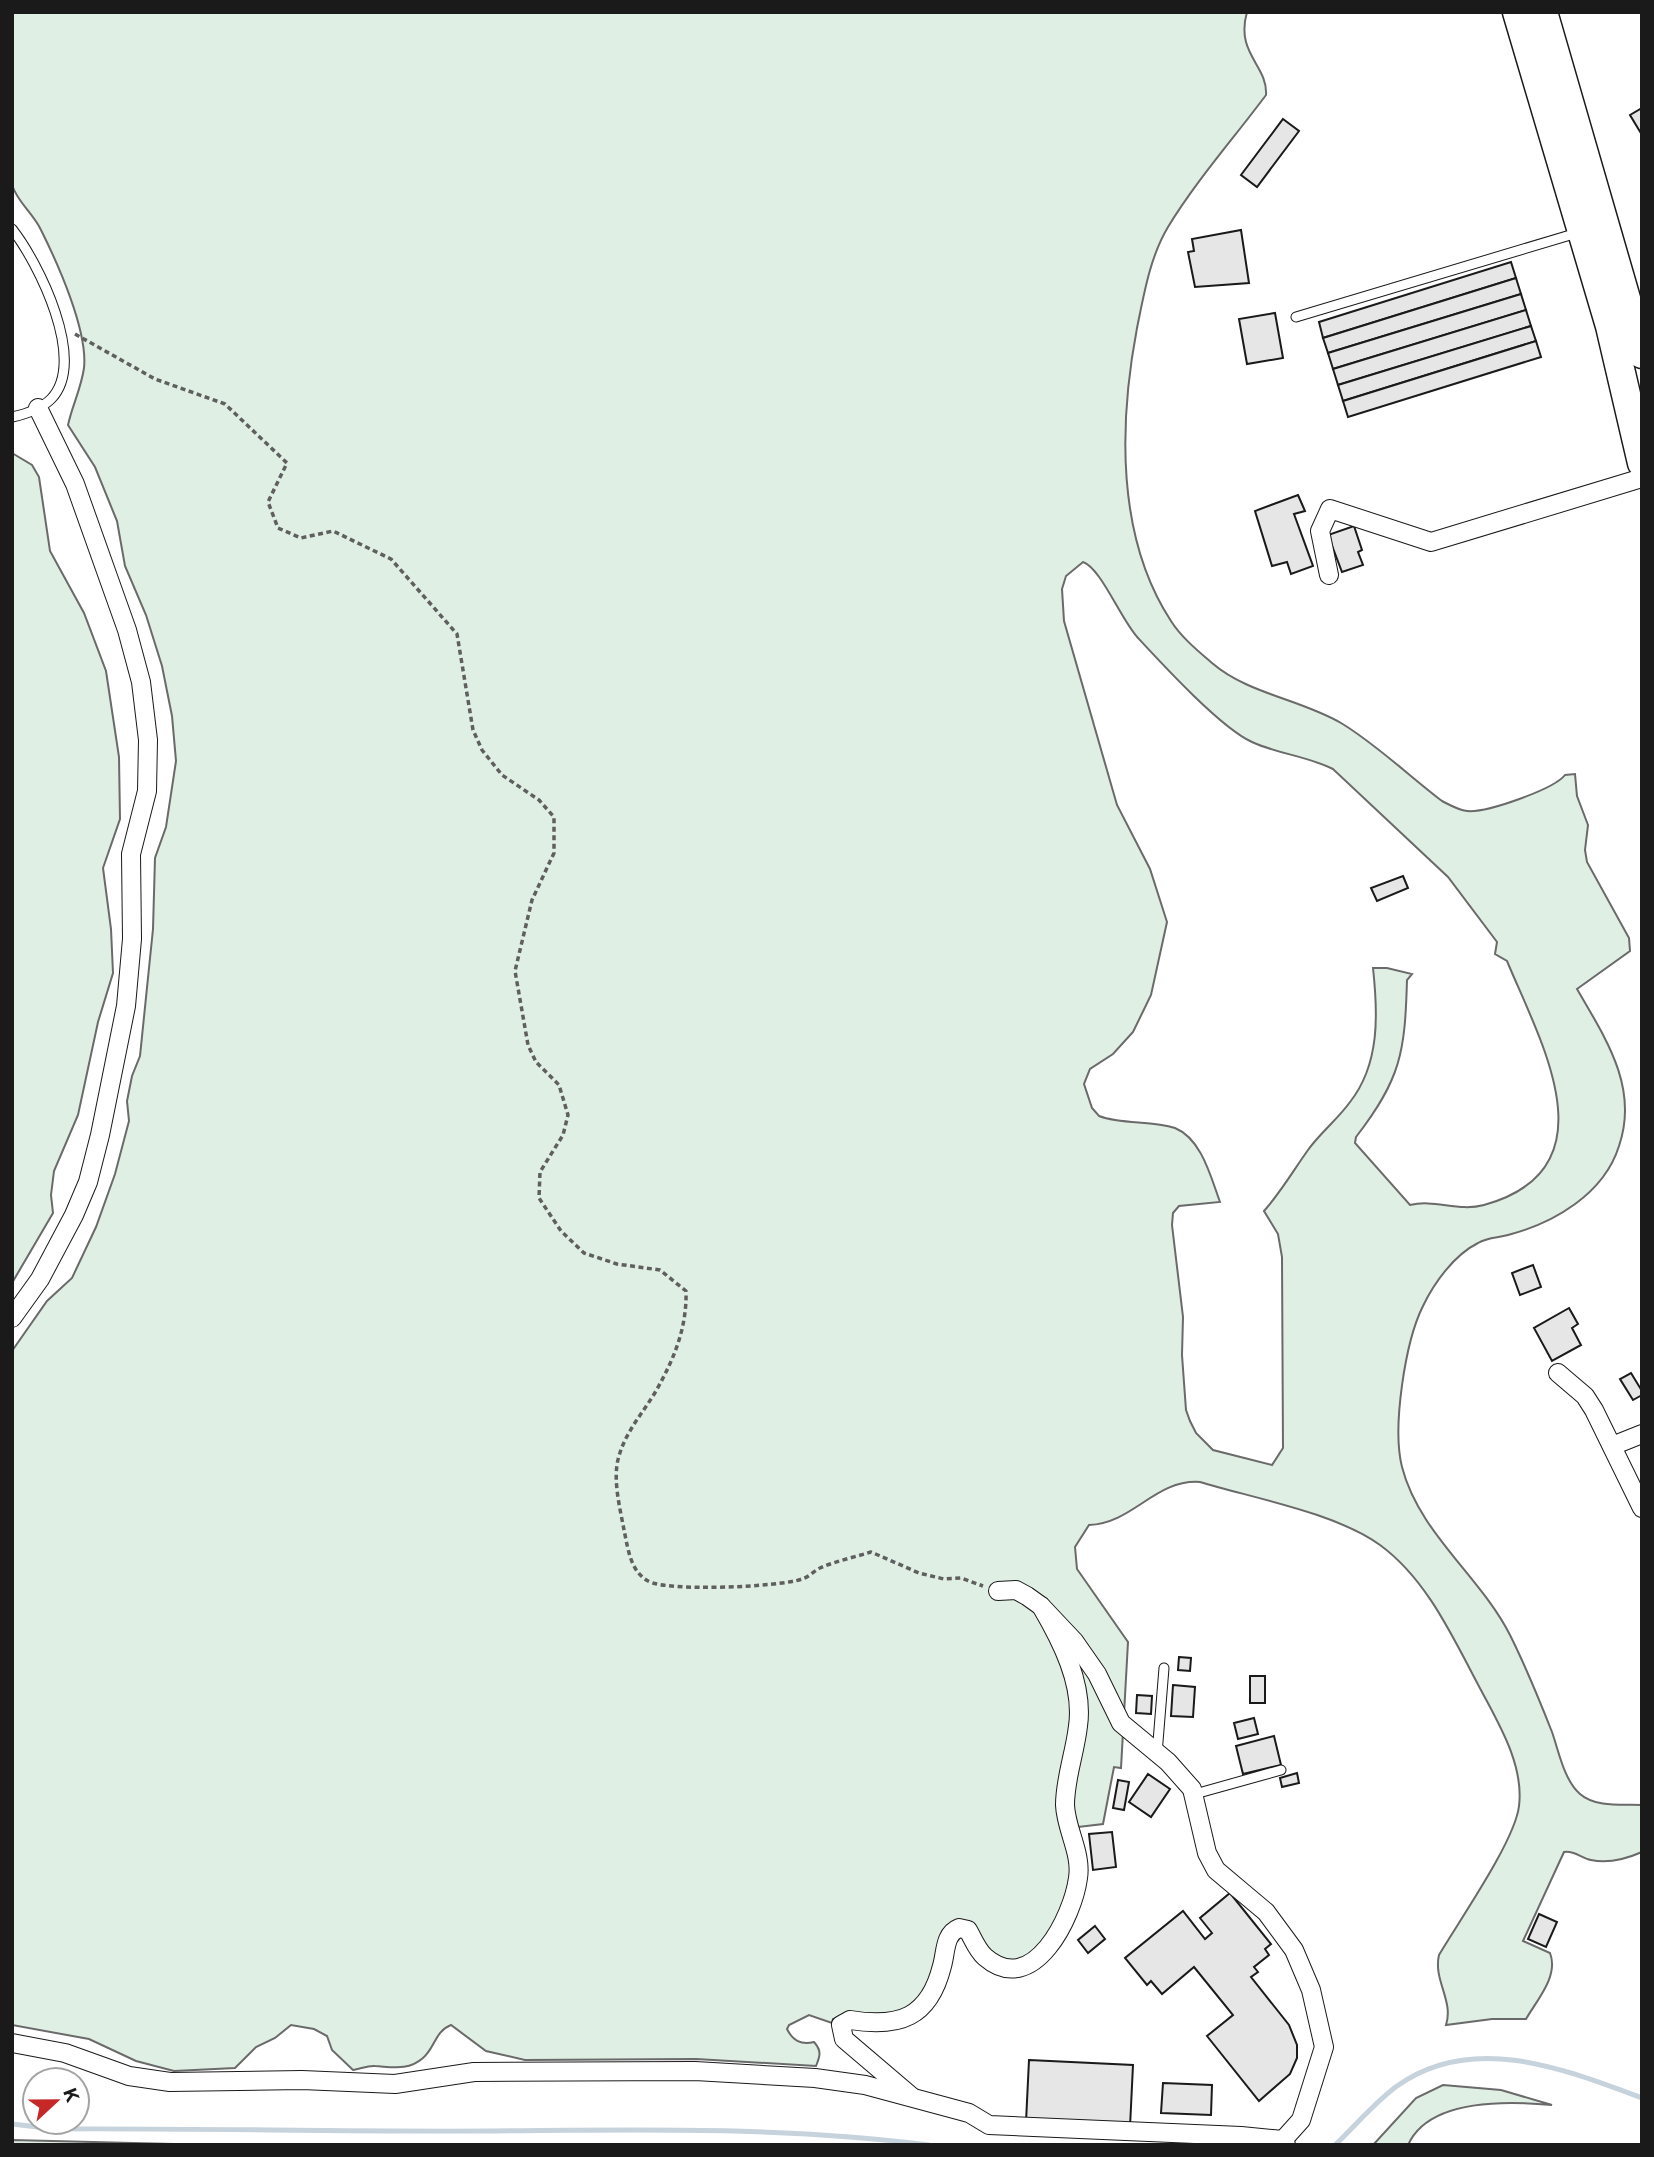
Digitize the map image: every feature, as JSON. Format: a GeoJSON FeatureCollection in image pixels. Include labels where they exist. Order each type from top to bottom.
{"type":"FeatureCollection","features":[{"type":"Feature","properties":{"kind":"highway"},"geometry":{"type":"LineString","coordinates":[[1517,12],[1610,326],[1642,463]]}},
{"type":"Feature","properties":{"kind":"highway"},"geometry":{"type":"LineString","coordinates":[[1543,12],[1642,355]]}},
{"type":"Feature","properties":{"kind":"street"},"geometry":{"type":"LineString","coordinates":[[12,1318],[58,1248],[88,1182],[126,1006],[132,939],[131,854],[147,791],[146,728],[141,682],[127,630],[75,484],[38,408]]}},
{"type":"Feature","properties":{"kind":"street"},"geometry":{"type":"LineString","coordinates":[[1329,575],[1320,531],[1329,509],[1431,542],[1642,478]]}},
{"type":"Feature","properties":{"kind":"street"},"geometry":{"type":"LineString","coordinates":[[1558,1373],[1585,1396],[1642,1508]]}},
{"type":"Feature","properties":{"kind":"street"},"geometry":{"type":"LineString","coordinates":[[1612,1446],[1642,1434]]}},
{"type":"Feature","properties":{"kind":"street"},"geometry":{"type":"LineString","coordinates":[[12,2043],[65,2053],[129,2076],[170,2082],[302,2080],[395,2084],[462,2072],[695,2071],[840,2080],[969,2113],[989,2125],[1284,2142],[1301,2120],[1320,2065],[1323,2036],[1305,1975],[1287,1936],[1266,1912],[1228,1883],[1213,1865],[1195,1794],[1187,1782],[1121,1723],[1086,1656],[1041,1606],[1016,1590],[999,1591]]}},
{"type":"Feature","properties":{"kind":"street"},"geometry":{"type":"LineString","coordinates":[[915,2101],[844,2039],[841,2025],[850,2020],[875,2025],[889,2024],[919,2008],[937,1981],[950,1934],[958,1928],[967,1929],[984,1956],[995,1964],[1012,1969],[1035,1962],[1057,1933],[1077,1882],[1078,1859],[1065,1808],[1079,1710],[1066,1654],[1041,1606]]}},
{"type":"Feature","properties":{"kind":"lane"},"geometry":{"type":"LineString","coordinates":[[12,229],[40,271],[57,324],[63,373],[57,391],[38,408],[12,417]]}},
{"type":"Feature","properties":{"kind":"lane"},"geometry":{"type":"LineString","coordinates":[[1296,317],[1582,232]]}},
{"type":"Feature","properties":{"kind":"lane"},"geometry":{"type":"LineString","coordinates":[[1157,1754],[1164,1668]]}},
{"type":"Feature","properties":{"kind":"lane"},"geometry":{"type":"LineString","coordinates":[[1195,1794],[1281,1770]]}},
{"type":"Feature","properties":{"kind":"path"},"geometry":{"type":"LineString","coordinates":[[57,324],[155,379],[225,404],[287,463],[268,502],[278,528],[301,538],[333,531],[391,559],[457,634],[474,730],[482,750],[502,775],[539,800],[554,817],[554,853],[532,900],[515,971],[528,1045],[536,1062],[559,1086],[568,1115],[563,1135],[540,1172],[539,1198],[561,1231],[584,1253],[617,1264],[660,1270],[686,1291],[686,1318],[676,1350],[656,1391],[627,1435],[618,1459],[618,1500],[630,1558],[639,1573],[650,1582],[678,1587],[772,1584],[803,1579],[820,1568],[871,1552],[919,1573],[944,1579],[961,1578],[999,1591]]}},
{"type":"Feature","properties":{"kind":"green space"},"geometry":{"type":"Polygon","coordinates":[[[12,12],[1247,12],[1245,38],[1262,75],[1266,95],[1168,227],[1152,263],[1131,364],[1125,440],[1127,479],[1131,516],[1140,553],[1153,588],[1180,633],[1212,663],[1242,682],[1341,723],[1380,750],[1442,801],[1460,810],[1477,811],[1504,804],[1548,787],[1565,775],[1575,774],[1577,796],[1588,825],[1585,850],[1587,862],[1629,938],[1630,951],[1577,989],[1608,1045],[1622,1084],[1624,1125],[1612,1163],[1602,1178],[1575,1204],[1543,1223],[1482,1241],[1469,1248],[1446,1270],[1428,1297],[1417,1322],[1402,1385],[1399,1450],[1410,1491],[1436,1534],[1483,1593],[1510,1635],[1574,1788],[1594,1801],[1642,1805],[1642,1852],[1624,1859],[1604,1861],[1564,1852],[1523,1941],[1550,1953],[1552,1962],[1546,1988],[1526,2019],[1492,2019],[1446,2025],[1448,2016],[1439,1973],[1439,1955],[1508,1839],[1519,1806],[1520,1791],[1514,1761],[1503,1732],[1438,1612],[1426,1593],[1397,1559],[1362,1534],[1318,1515],[1200,1482],[1170,1487],[1119,1517],[1089,1525],[1075,1547],[1077,1569],[1128,1642],[1121,1768],[1114,1767],[1103,1824],[1069,1828],[1076,1850],[1057,1933],[1012,1969],[963,1927],[919,2009],[850,2020],[833,2019],[832,2023],[809,2015],[789,2025],[787,2029],[792,2037],[817,2045],[820,2054],[816,2066],[696,2059],[525,2060],[486,2051],[451,2025],[442,2031],[427,2054],[412,2065],[370,2066],[353,2070],[332,2050],[327,2036],[314,2029],[291,2025],[275,2038],[256,2047],[235,2068],[174,2071],[136,2061],[89,2039],[12,2025],[12,1351],[47,1301],[72,1278],[96,1227],[115,1174],[129,1121],[127,1101],[132,1076],[140,1056],[153,929],[155,858],[166,827],[176,761],[172,716],[162,666],[146,615],[125,566],[117,521],[95,467],[68,425],[84,368],[77,317],[41,230],[12,185],[12,12]],[[1083,562],[1066,576],[1062,589],[1064,621],[1117,805],[1150,869],[1167,922],[1151,995],[1133,1032],[1113,1054],[1090,1069],[1084,1084],[1092,1108],[1099,1116],[1175,1128],[1192,1141],[1204,1160],[1220,1202],[1179,1206],[1173,1213],[1172,1225],[1183,1317],[1182,1355],[1186,1410],[1196,1433],[1213,1450],[1272,1465],[1283,1448],[1282,1257],[1278,1234],[1264,1211],[1313,1144],[1350,1102],[1367,1072],[1376,1021],[1373,968],[1387,968],[1412,974],[1407,980],[1405,1027],[1398,1064],[1383,1098],[1356,1137],[1355,1143],[1410,1205],[1428,1203],[1474,1207],[1524,1187],[1548,1163],[1558,1133],[1557,1100],[1549,1064],[1507,961],[1495,954],[1497,942],[1448,877],[1333,769],[1252,742],[1225,724],[1177,679],[1131,630],[1090,566],[1083,562]]]}},
{"type":"Feature","properties":{"kind":"green space"},"geometry":{"type":"Polygon","coordinates":[[[12,453],[32,465],[39,477],[50,551],[84,613],[106,671],[119,757],[120,819],[103,868],[111,929],[113,973],[98,1022],[78,1115],[54,1171],[51,1195],[53,1213],[12,1283],[12,453]]]}},
{"type":"Feature","properties":{"kind":"green space"},"geometry":{"type":"Polygon","coordinates":[[[1443,2085],[1501,2090],[1552,2105],[1514,2103],[1472,2106],[1433,2118],[1418,2130],[1408,2145],[1373,2145],[1416,2098],[1443,2085]]]}},
{"type":"Feature","properties":{"kind":"green space"},"geometry":{"type":"Polygon","coordinates":[[[12,2140],[214,2145],[12,2145],[12,2140]]]}},
{"type":"Feature","properties":{"kind":"building"},"geometry":{"type":"Polygon","coordinates":[[[1642,108],[1642,135],[1630,115],[1642,108]]]}},
{"type":"Feature","properties":{"kind":"building"},"geometry":{"type":"Polygon","coordinates":[[[1283,119],[1299,131],[1257,187],[1241,175],[1283,119]]]}},
{"type":"Feature","properties":{"kind":"building"},"geometry":{"type":"Polygon","coordinates":[[[1241,230],[1249,283],[1195,287],[1188,252],[1194,251],[1192,239],[1241,230]]]}},
{"type":"Feature","properties":{"kind":"building"},"geometry":{"type":"Polygon","coordinates":[[[1511,262],[1516,278],[1323,338],[1319,322],[1511,262]]]}},
{"type":"Feature","properties":{"kind":"building"},"geometry":{"type":"Polygon","coordinates":[[[1516,278],[1521,294],[1328,353],[1323,338],[1516,278]]]}},
{"type":"Feature","properties":{"kind":"building"},"geometry":{"type":"Polygon","coordinates":[[[1521,294],[1526,310],[1333,369],[1328,353],[1521,294]]]}},
{"type":"Feature","properties":{"kind":"building"},"geometry":{"type":"Polygon","coordinates":[[[1526,310],[1531,326],[1338,385],[1333,369],[1526,310]]]}},
{"type":"Feature","properties":{"kind":"building"},"geometry":{"type":"Polygon","coordinates":[[[1275,313],[1283,358],[1247,364],[1239,319],[1275,313]]]}},
{"type":"Feature","properties":{"kind":"building"},"geometry":{"type":"Polygon","coordinates":[[[1531,326],[1536,341],[1343,401],[1338,385],[1531,326]]]}},
{"type":"Feature","properties":{"kind":"building"},"geometry":{"type":"Polygon","coordinates":[[[1536,341],[1541,357],[1348,417],[1343,401],[1536,341]]]}},
{"type":"Feature","properties":{"kind":"building"},"geometry":{"type":"Polygon","coordinates":[[[1298,495],[1305,511],[1294,514],[1313,566],[1291,574],[1287,562],[1272,566],[1255,511],[1298,495]]]}},
{"type":"Feature","properties":{"kind":"building"},"geometry":{"type":"Polygon","coordinates":[[[1354,526],[1362,550],[1358,552],[1363,565],[1342,572],[1328,535],[1354,526]]]}},
{"type":"Feature","properties":{"kind":"building"},"geometry":{"type":"Polygon","coordinates":[[[1403,876],[1408,888],[1377,901],[1371,888],[1403,876]]]}},
{"type":"Feature","properties":{"kind":"building"},"geometry":{"type":"Polygon","coordinates":[[[1533,1265],[1541,1287],[1520,1295],[1512,1273],[1533,1265]]]}},
{"type":"Feature","properties":{"kind":"building"},"geometry":{"type":"Polygon","coordinates":[[[1569,1308],[1578,1324],[1572,1328],[1581,1345],[1552,1361],[1534,1328],[1569,1308]]]}},
{"type":"Feature","properties":{"kind":"building"},"geometry":{"type":"Polygon","coordinates":[[[1631,1373],[1642,1391],[1642,1395],[1633,1400],[1620,1379],[1631,1373]]]}},
{"type":"Feature","properties":{"kind":"building"},"geometry":{"type":"Polygon","coordinates":[[[1179,1657],[1191,1658],[1190,1671],[1178,1670],[1179,1657]]]}},
{"type":"Feature","properties":{"kind":"building"},"geometry":{"type":"Polygon","coordinates":[[[1250,1676],[1265,1676],[1265,1703],[1250,1703],[1250,1676]]]}},
{"type":"Feature","properties":{"kind":"building"},"geometry":{"type":"Polygon","coordinates":[[[1173,1685],[1195,1687],[1193,1717],[1171,1716],[1173,1685]]]}},
{"type":"Feature","properties":{"kind":"building"},"geometry":{"type":"Polygon","coordinates":[[[1137,1695],[1152,1696],[1151,1714],[1136,1713],[1137,1695]]]}},
{"type":"Feature","properties":{"kind":"building"},"geometry":{"type":"Polygon","coordinates":[[[1254,1718],[1258,1734],[1238,1739],[1234,1723],[1254,1718]]]}},
{"type":"Feature","properties":{"kind":"building"},"geometry":{"type":"Polygon","coordinates":[[[1274,1736],[1281,1765],[1243,1774],[1236,1746],[1274,1736]]]}},
{"type":"Feature","properties":{"kind":"building"},"geometry":{"type":"Polygon","coordinates":[[[1297,1773],[1299,1783],[1282,1787],[1280,1778],[1297,1773]]]}},
{"type":"Feature","properties":{"kind":"building"},"geometry":{"type":"Polygon","coordinates":[[[1148,1774],[1170,1789],[1151,1817],[1129,1802],[1148,1774]]]}},
{"type":"Feature","properties":{"kind":"building"},"geometry":{"type":"Polygon","coordinates":[[[1118,1780],[1129,1782],[1124,1810],[1113,1808],[1118,1780]]]}},
{"type":"Feature","properties":{"kind":"building"},"geometry":{"type":"Polygon","coordinates":[[[1112,1832],[1116,1867],[1093,1870],[1089,1834],[1112,1832]]]}},
{"type":"Feature","properties":{"kind":"building"},"geometry":{"type":"Polygon","coordinates":[[[1230,1893],[1271,1944],[1265,1949],[1269,1955],[1254,1967],[1258,1972],[1251,1977],[1289,2025],[1297,2045],[1297,2058],[1290,2074],[1259,2101],[1207,2036],[1233,2015],[1194,1967],[1162,1994],[1151,1981],[1147,1985],[1125,1958],[1183,1911],[1205,1939],[1212,1933],[1200,1918],[1230,1893]]]}},
{"type":"Feature","properties":{"kind":"building"},"geometry":{"type":"Polygon","coordinates":[[[1539,1914],[1557,1922],[1546,1947],[1528,1939],[1539,1914]]]}},
{"type":"Feature","properties":{"kind":"building"},"geometry":{"type":"Polygon","coordinates":[[[1095,1926],[1105,1939],[1088,1953],[1078,1940],[1095,1926]]]}},
{"type":"Feature","properties":{"kind":"building"},"geometry":{"type":"Polygon","coordinates":[[[1029,2060],[1133,2065],[1130,2127],[1026,2122],[1029,2060]]]}},
{"type":"Feature","properties":{"kind":"building"},"geometry":{"type":"Polygon","coordinates":[[[1163,2083],[1212,2085],[1211,2115],[1161,2113],[1163,2083]]]}},
{"type":"Feature","properties":{"kind":"waterway"},"geometry":{"type":"LineString","coordinates":[[1335,2145],[1397,2086],[1426,2070],[1456,2061],[1487,2058],[1550,2067],[1642,2098]]}},
{"type":"Feature","properties":{"kind":"waterway"},"geometry":{"type":"LineString","coordinates":[[12,2124],[55,2129],[709,2130],[819,2135],[929,2145]]}}]}
